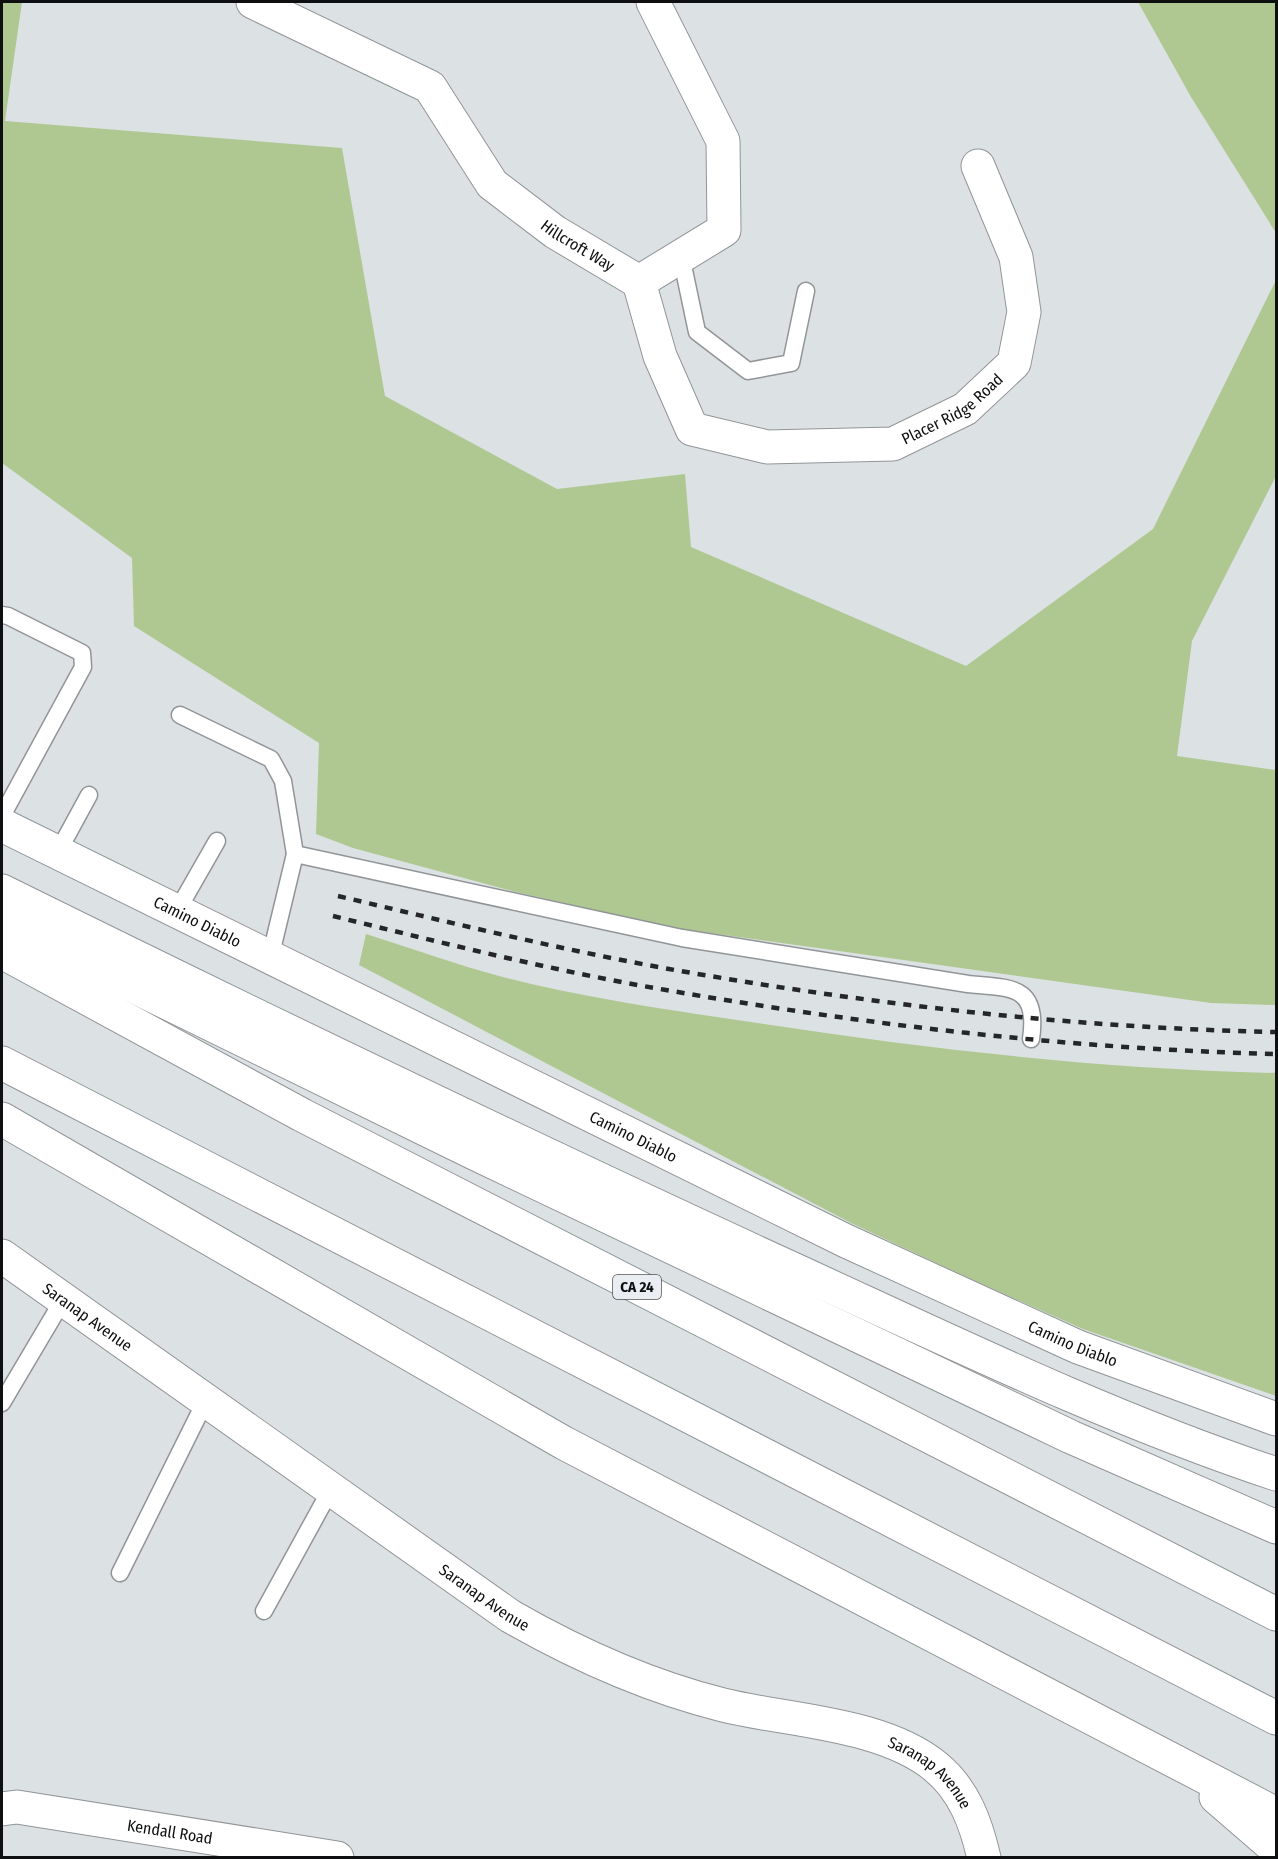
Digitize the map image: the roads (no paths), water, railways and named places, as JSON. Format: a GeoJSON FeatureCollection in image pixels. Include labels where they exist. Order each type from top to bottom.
{"type":"FeatureCollection","features":[{"type":"Feature","properties":{"kind":"main road","name":"Hillcroft Way"},"geometry":{"type":"LineString","coordinates":[[253,2],[430,87],[492,184],[555,232],[639,282]]}},
{"type":"Feature","properties":{"kind":"main road"},"geometry":{"type":"LineString","coordinates":[[639,282],[724,230],[723,141],[653,2]]}},
{"type":"Feature","properties":{"kind":"main road","name":"Placer Ridge Road"},"geometry":{"type":"LineString","coordinates":[[639,282],[660,356],[692,429],[767,447],[893,444],[965,409],[1014,363],[1024,312],[1016,257],[978,166]]}},
{"type":"Feature","properties":{"kind":"main road","name":"Camino Diablo"},"geometry":{"type":"LineString","coordinates":[[2,825],[961,1295],[1078,1347],[1276,1419]]}},
{"type":"Feature","properties":{"kind":"main road"},"geometry":{"type":"LineString","coordinates":[[2,891],[384,1077],[965,1348],[1084,1400],[1276,1474]]}},
{"type":"Feature","properties":{"kind":"main road"},"geometry":{"type":"LineString","coordinates":[[2,922],[555,1192],[1071,1437],[1276,1527]]}},
{"type":"Feature","properties":{"kind":"main road","name":"CA 24"},"geometry":{"type":"LineString","coordinates":[[2,952],[302,1115],[1276,1614]]}},
{"type":"Feature","properties":{"kind":"main road"},"geometry":{"type":"LineString","coordinates":[[2,1063],[1276,1718]]}},
{"type":"Feature","properties":{"kind":"main road"},"geometry":{"type":"LineString","coordinates":[[2,1119],[564,1443],[1276,1814]]}},
{"type":"Feature","properties":{"kind":"main road","name":"Saranap Avenue"},"geometry":{"type":"LineString","coordinates":[[2,1256],[510,1616],[558,1644],[642,1682],[724,1705],[869,1735],[906,1749],[936,1767],[961,1795],[977,1830],[984,1857]]}},
{"type":"Feature","properties":{"kind":"main road"},"geometry":{"type":"LineString","coordinates":[[1173,1761],[1276,1849]]}},
{"type":"Feature","properties":{"kind":"main road","name":"Kendall Road"},"geometry":{"type":"LineString","coordinates":[[2,1809],[17,1807],[337,1857]]}},
{"type":"Feature","properties":{"kind":"lane"},"geometry":{"type":"LineString","coordinates":[[681,256],[697,332],[748,371],[791,363],[806,291]]}},
{"type":"Feature","properties":{"kind":"lane"},"geometry":{"type":"LineString","coordinates":[[2,615],[82,653],[84,660],[83,667],[2,816]]}},
{"type":"Feature","properties":{"kind":"lane"},"geometry":{"type":"LineString","coordinates":[[180,715],[271,759],[283,781],[295,854],[270,958]]}},
{"type":"Feature","properties":{"kind":"lane"},"geometry":{"type":"LineString","coordinates":[[58,852],[89,795]]}},
{"type":"Feature","properties":{"kind":"lane"},"geometry":{"type":"LineString","coordinates":[[177,911],[217,841]]}},
{"type":"Feature","properties":{"kind":"lane"},"geometry":{"type":"LineString","coordinates":[[295,854],[682,939],[968,984],[1015,988],[1031,1003],[1034,1019],[1031,1039]]}},
{"type":"Feature","properties":{"kind":"lane"},"geometry":{"type":"LineString","coordinates":[[2,1403],[63,1300]]}},
{"type":"Feature","properties":{"kind":"lane"},"geometry":{"type":"LineString","coordinates":[[120,1573],[206,1401]]}},
{"type":"Feature","properties":{"kind":"lane"},"geometry":{"type":"LineString","coordinates":[[264,1611],[331,1489]]}},
{"type":"Feature","properties":{"kind":"railway"},"geometry":{"type":"LineString","coordinates":[[338,896],[503,935],[744,982],[895,1003],[1047,1020],[1200,1030],[1276,1032]]}},
{"type":"Feature","properties":{"kind":"railway"},"geometry":{"type":"LineString","coordinates":[[333,916],[582,974],[817,1014],[1046,1041],[1276,1054]]}}]}
